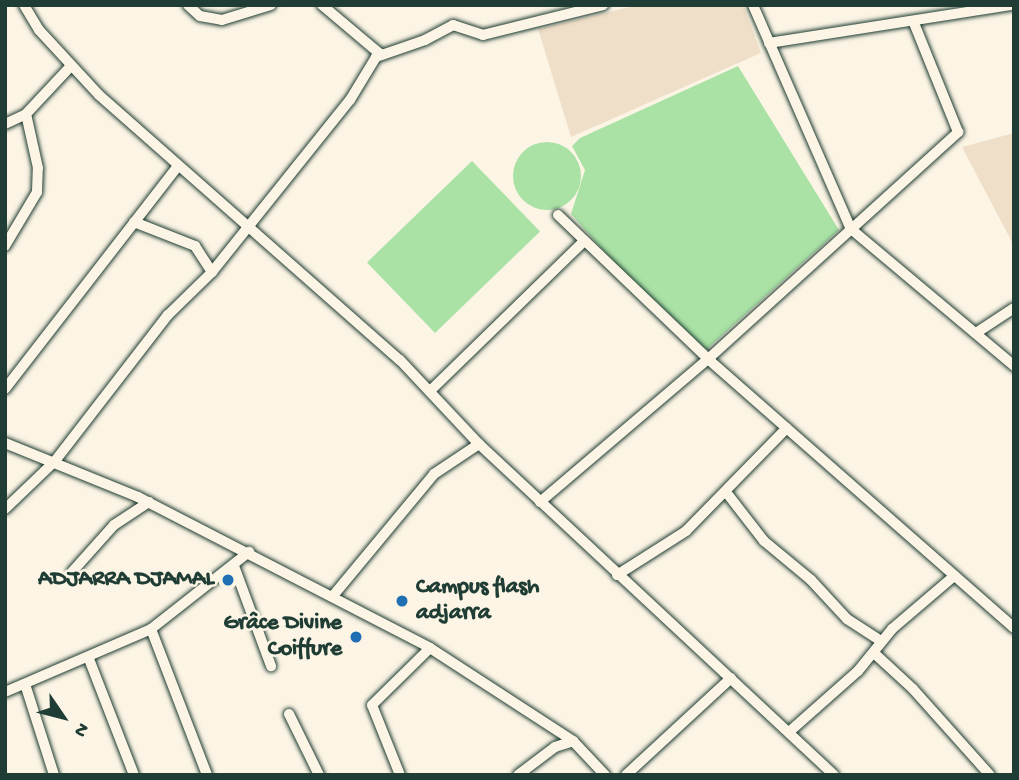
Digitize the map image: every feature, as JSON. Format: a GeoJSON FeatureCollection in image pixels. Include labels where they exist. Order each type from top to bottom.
{"type":"FeatureCollection","features":[{"type":"Feature","properties":{"kind":"street"},"geometry":{"type":"LineString","coordinates":[[24,5],[71,67],[178,166],[431,390],[479,443],[540,502],[834,775]]}},
{"type":"Feature","properties":{"kind":"street"},"geometry":{"type":"LineString","coordinates":[[188,5],[200,16],[222,20],[271,5]]}},
{"type":"Feature","properties":{"kind":"street"},"geometry":{"type":"LineString","coordinates":[[5,509],[55,461],[168,315],[212,272],[350,100],[379,53],[322,5]]}},
{"type":"Feature","properties":{"kind":"street"},"geometry":{"type":"LineString","coordinates":[[376,57],[425,40],[453,24],[483,35],[583,7],[603,5]]}},
{"type":"Feature","properties":{"kind":"street"},"geometry":{"type":"LineString","coordinates":[[753,5],[851,229],[1014,366]]}},
{"type":"Feature","properties":{"kind":"street"},"geometry":{"type":"LineString","coordinates":[[769,43],[914,23],[1012,5]]}},
{"type":"Feature","properties":{"kind":"street"},"geometry":{"type":"LineString","coordinates":[[540,502],[708,359],[958,132],[914,23]]}},
{"type":"Feature","properties":{"kind":"street"},"geometry":{"type":"LineString","coordinates":[[5,124],[26,114],[71,67]]}},
{"type":"Feature","properties":{"kind":"street"},"geometry":{"type":"LineString","coordinates":[[5,246],[37,192],[38,168],[26,114]]}},
{"type":"Feature","properties":{"kind":"street"},"geometry":{"type":"LineString","coordinates":[[5,389],[178,166]]}},
{"type":"Feature","properties":{"kind":"street"},"geometry":{"type":"LineString","coordinates":[[558,215],[583,242],[708,359],[1014,628]]}},
{"type":"Feature","properties":{"kind":"street"},"geometry":{"type":"LineString","coordinates":[[134,222],[195,246],[212,272]]}},
{"type":"Feature","properties":{"kind":"street"},"geometry":{"type":"LineString","coordinates":[[431,390],[583,242]]}},
{"type":"Feature","properties":{"kind":"street"},"geometry":{"type":"LineString","coordinates":[[976,333],[1014,308]]}},
{"type":"Feature","properties":{"kind":"street"},"geometry":{"type":"LineString","coordinates":[[617,575],[661,550],[726,492],[787,428]]}},
{"type":"Feature","properties":{"kind":"street"},"geometry":{"type":"LineString","coordinates":[[5,443],[55,461],[149,502],[249,551],[430,648],[573,741],[604,775]]}},
{"type":"Feature","properties":{"kind":"street"},"geometry":{"type":"LineString","coordinates":[[332,597],[434,474],[479,443]]}},
{"type":"Feature","properties":{"kind":"street"},"geometry":{"type":"LineString","coordinates":[[726,492],[764,541],[811,580],[847,619],[881,641]]}},
{"type":"Feature","properties":{"kind":"street"},"geometry":{"type":"LineString","coordinates":[[72,572],[114,525],[149,502]]}},
{"type":"Feature","properties":{"kind":"street"},"geometry":{"type":"LineString","coordinates":[[5,692],[89,659],[151,629],[234,566],[249,551]]}},
{"type":"Feature","properties":{"kind":"street"},"geometry":{"type":"LineString","coordinates":[[234,566],[271,666]]}},
{"type":"Feature","properties":{"kind":"street"},"geometry":{"type":"LineString","coordinates":[[789,732],[874,653],[881,641],[954,576]]}},
{"type":"Feature","properties":{"kind":"street"},"geometry":{"type":"LineString","coordinates":[[999,615],[1014,614]]}},
{"type":"Feature","properties":{"kind":"street"},"geometry":{"type":"LineString","coordinates":[[151,629],[207,775]]}},
{"type":"Feature","properties":{"kind":"street"},"geometry":{"type":"LineString","coordinates":[[400,775],[372,705],[430,648]]}},
{"type":"Feature","properties":{"kind":"street"},"geometry":{"type":"LineString","coordinates":[[874,653],[913,689],[990,775]]}},
{"type":"Feature","properties":{"kind":"street"},"geometry":{"type":"LineString","coordinates":[[89,659],[134,775]]}},
{"type":"Feature","properties":{"kind":"street"},"geometry":{"type":"LineString","coordinates":[[625,775],[731,678]]}},
{"type":"Feature","properties":{"kind":"street"},"geometry":{"type":"LineString","coordinates":[[25,684],[54,775]]}},
{"type":"Feature","properties":{"kind":"street"},"geometry":{"type":"LineString","coordinates":[[289,714],[319,775]]}},
{"type":"Feature","properties":{"kind":"street"},"geometry":{"type":"LineString","coordinates":[[518,775],[555,747],[573,741]]}},
{"type":"Feature","properties":{"kind":"shaded area"},"geometry":{"type":"Polygon","coordinates":[[[638,5],[743,5],[761,53],[571,137],[538,29],[638,5]]]}},
{"type":"Feature","properties":{"kind":"shaded area"},"geometry":{"type":"Polygon","coordinates":[[[1014,133],[1014,246],[962,147],[1014,133]]]}},
{"type":"Feature","properties":{"kind":"green space"},"geometry":{"type":"Polygon","coordinates":[[[738,66],[839,230],[698,357],[571,214],[585,170],[572,146],[580,138],[738,66]]]}},
{"type":"Feature","properties":{"kind":"green space"},"geometry":{"type":"Polygon","coordinates":[[[547,142],[560,145],[571,152],[578,163],[581,176],[578,189],[571,200],[560,207],[547,210],[534,207],[523,200],[516,189],[513,176],[516,163],[523,152],[534,145],[547,142]]]}},
{"type":"Feature","properties":{"kind":"green space"},"geometry":{"type":"Polygon","coordinates":[[[472,161],[540,231],[435,333],[367,262],[472,161]]]}},
{"type":"Feature","properties":{"kind":"place","name":"ADJARRA DJAMAL"},"geometry":{"type":"Point","coordinates":[228,580]}},
{"type":"Feature","properties":{"kind":"place","name":"Campus flash adjarra"},"geometry":{"type":"Point","coordinates":[402,601]}},
{"type":"Feature","properties":{"kind":"place","name":"Grâce Divine Coiffure"},"geometry":{"type":"Point","coordinates":[356,637]}}]}
